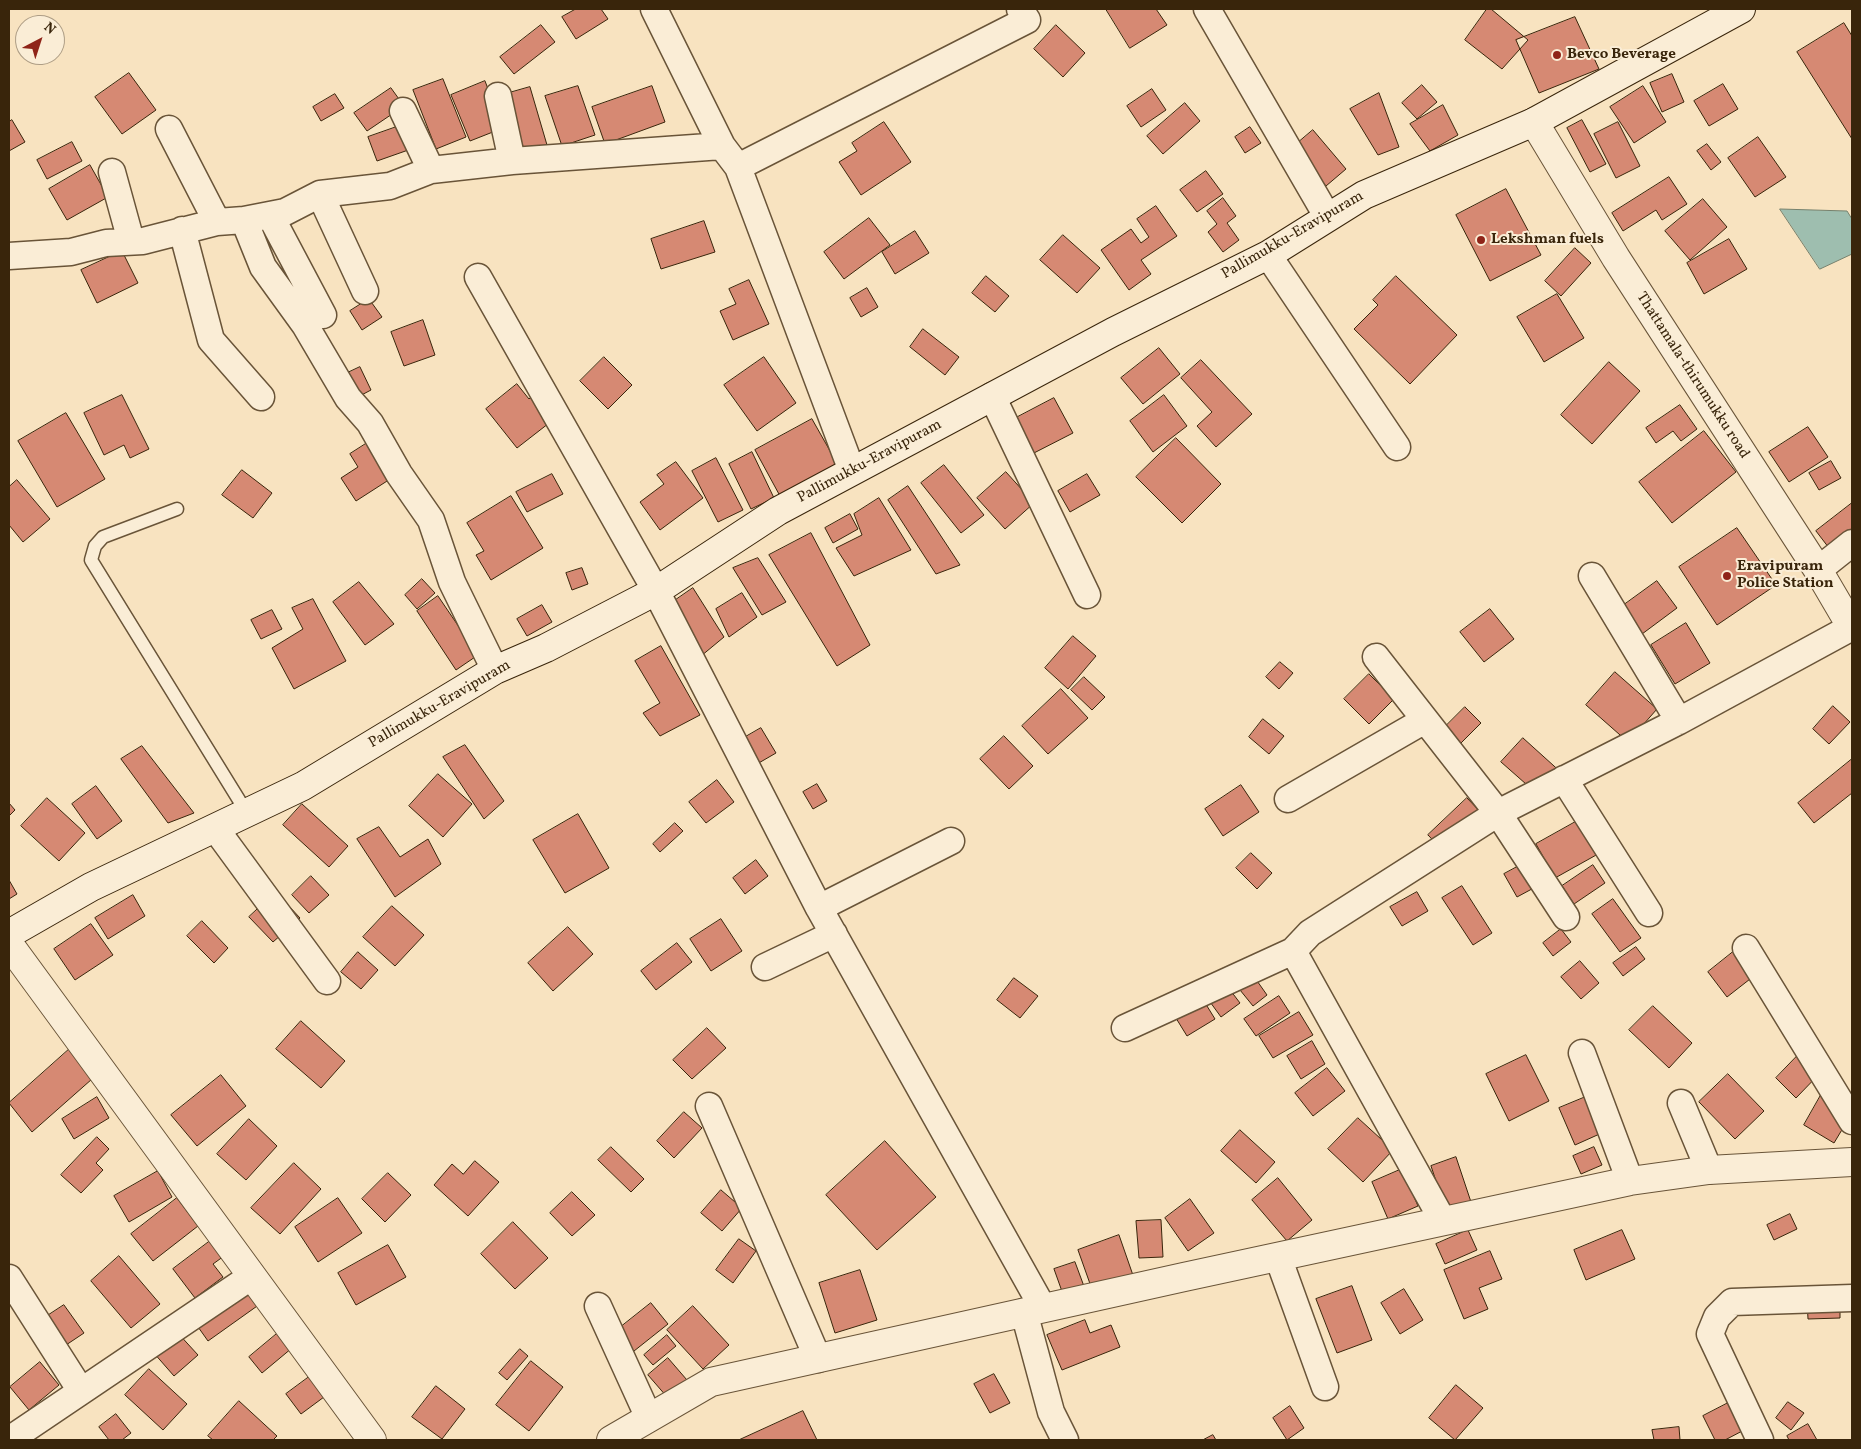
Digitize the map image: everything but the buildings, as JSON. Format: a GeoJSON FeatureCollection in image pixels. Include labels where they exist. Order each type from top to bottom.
{"type":"FeatureCollection","features":[{"type":"Feature","properties":{"kind":"street"},"geometry":{"type":"LineString","coordinates":[[738,167],[1027,20],[1020,9]]}},
{"type":"Feature","properties":{"kind":"street"},"geometry":{"type":"LineString","coordinates":[[1207,9],[1327,216]]}},
{"type":"Feature","properties":{"kind":"street","name":"Pallimukku-Eravipuram"},"geometry":{"type":"LineString","coordinates":[[9,934],[91,887],[303,786],[495,670],[546,648],[656,591],[778,511],[1122,328],[1268,255],[1327,216],[1364,195],[1534,122],[1741,9]]}},
{"type":"Feature","properties":{"kind":"street"},"geometry":{"type":"LineString","coordinates":[[658,10],[722,146],[738,167],[852,471]]}},
{"type":"Feature","properties":{"kind":"street"},"geometry":{"type":"LineString","coordinates":[[498,96],[512,161]]}},
{"type":"Feature","properties":{"kind":"street"},"geometry":{"type":"LineString","coordinates":[[403,111],[431,170]]}},
{"type":"Feature","properties":{"kind":"street","name":"Thattamala-thirumukku road"},"geometry":{"type":"LineString","coordinates":[[1534,122],[1616,258],[1818,570],[1852,627]]}},
{"type":"Feature","properties":{"kind":"street"},"geometry":{"type":"LineString","coordinates":[[169,129],[218,222]]}},
{"type":"Feature","properties":{"kind":"street"},"geometry":{"type":"LineString","coordinates":[[9,256],[71,252],[106,243],[143,241],[218,222],[244,220],[285,212],[320,194],[390,186],[431,170],[512,161],[722,146]]}},
{"type":"Feature","properties":{"kind":"street"},"geometry":{"type":"LineString","coordinates":[[112,172],[131,241]]}},
{"type":"Feature","properties":{"kind":"street"},"geometry":{"type":"LineString","coordinates":[[320,194],[365,291]]}},
{"type":"Feature","properties":{"kind":"street"},"geometry":{"type":"LineString","coordinates":[[270,215],[323,315]]}},
{"type":"Feature","properties":{"kind":"street"},"geometry":{"type":"LineString","coordinates":[[244,220],[263,266],[284,299],[305,325],[348,398],[370,423],[399,474],[431,520],[452,582],[495,670]]}},
{"type":"Feature","properties":{"kind":"street"},"geometry":{"type":"LineString","coordinates":[[182,230],[211,340],[261,397]]}},
{"type":"Feature","properties":{"kind":"street"},"geometry":{"type":"LineString","coordinates":[[1268,255],[1397,447]]}},
{"type":"Feature","properties":{"kind":"street"},"geometry":{"type":"LineString","coordinates":[[478,277],[656,591],[819,908],[1034,1310],[1051,1412],[1065,1440]]}},
{"type":"Feature","properties":{"kind":"street"},"geometry":{"type":"LineString","coordinates":[[992,396],[1087,596]]}},
{"type":"Feature","properties":{"kind":"street"},"geometry":{"type":"LineString","coordinates":[[1818,570],[1852,543]]}},
{"type":"Feature","properties":{"kind":"street"},"geometry":{"type":"LineString","coordinates":[[1592,576],[1679,721]]}},
{"type":"Feature","properties":{"kind":"street"},"geometry":{"type":"LineString","coordinates":[[1125,1028],[1293,951],[1310,932],[1498,813],[1679,721],[1852,627]]}},
{"type":"Feature","properties":{"kind":"street"},"geometry":{"type":"LineString","coordinates":[[1376,657],[1498,813],[1566,917]]}},
{"type":"Feature","properties":{"kind":"street"},"geometry":{"type":"LineString","coordinates":[[1288,799],[1425,720]]}},
{"type":"Feature","properties":{"kind":"street"},"geometry":{"type":"LineString","coordinates":[[1564,779],[1649,913]]}},
{"type":"Feature","properties":{"kind":"street"},"geometry":{"type":"LineString","coordinates":[[215,828],[327,981]]}},
{"type":"Feature","properties":{"kind":"street"},"geometry":{"type":"LineString","coordinates":[[819,908],[951,841]]}},
{"type":"Feature","properties":{"kind":"street"},"geometry":{"type":"LineString","coordinates":[[765,967],[834,934]]}},
{"type":"Feature","properties":{"kind":"street"},"geometry":{"type":"LineString","coordinates":[[9,944],[371,1440]]}},
{"type":"Feature","properties":{"kind":"street"},"geometry":{"type":"LineString","coordinates":[[1746,948],[1843,1088],[1852,1121]]}},
{"type":"Feature","properties":{"kind":"street"},"geometry":{"type":"LineString","coordinates":[[1293,951],[1443,1221]]}},
{"type":"Feature","properties":{"kind":"street"},"geometry":{"type":"LineString","coordinates":[[1582,1053],[1630,1181]]}},
{"type":"Feature","properties":{"kind":"street"},"geometry":{"type":"LineString","coordinates":[[1682,1103],[1709,1170]]}},
{"type":"Feature","properties":{"kind":"street"},"geometry":{"type":"LineString","coordinates":[[709,1106],[818,1358]]}},
{"type":"Feature","properties":{"kind":"street"},"geometry":{"type":"LineString","coordinates":[[611,1440],[710,1382],[1630,1181],[1709,1170],[1852,1162]]}},
{"type":"Feature","properties":{"kind":"street"},"geometry":{"type":"LineString","coordinates":[[1278,1257],[1325,1387]]}},
{"type":"Feature","properties":{"kind":"street"},"geometry":{"type":"LineString","coordinates":[[9,1440],[252,1276]]}},
{"type":"Feature","properties":{"kind":"street"},"geometry":{"type":"LineString","coordinates":[[9,1278],[81,1391]]}},
{"type":"Feature","properties":{"kind":"street"},"geometry":{"type":"LineString","coordinates":[[1760,1440],[1710,1334],[1717,1317],[1732,1302],[1852,1298]]}},
{"type":"Feature","properties":{"kind":"street"},"geometry":{"type":"LineString","coordinates":[[598,1306],[649,1418]]}},
{"type":"Feature","properties":{"kind":"lane"},"geometry":{"type":"LineString","coordinates":[[177,509],[103,537],[95,546],[91,560],[247,813]]}},
{"type":"Feature","properties":{"kind":"shaded area"},"geometry":{"type":"Polygon","coordinates":[[[1780,209],[1847,211],[1852,219],[1852,254],[1820,269],[1780,209]]]}},
{"type":"Feature","properties":{"kind":"place","name":"Bevco Beverage"},"geometry":{"type":"Point","coordinates":[1557,55]}},
{"type":"Feature","properties":{"kind":"place","name":"Lekshman fuels"},"geometry":{"type":"Point","coordinates":[1481,240]}},
{"type":"Feature","properties":{"kind":"place","name":"Eravipuram Police Station"},"geometry":{"type":"Point","coordinates":[1727,576]}}]}
